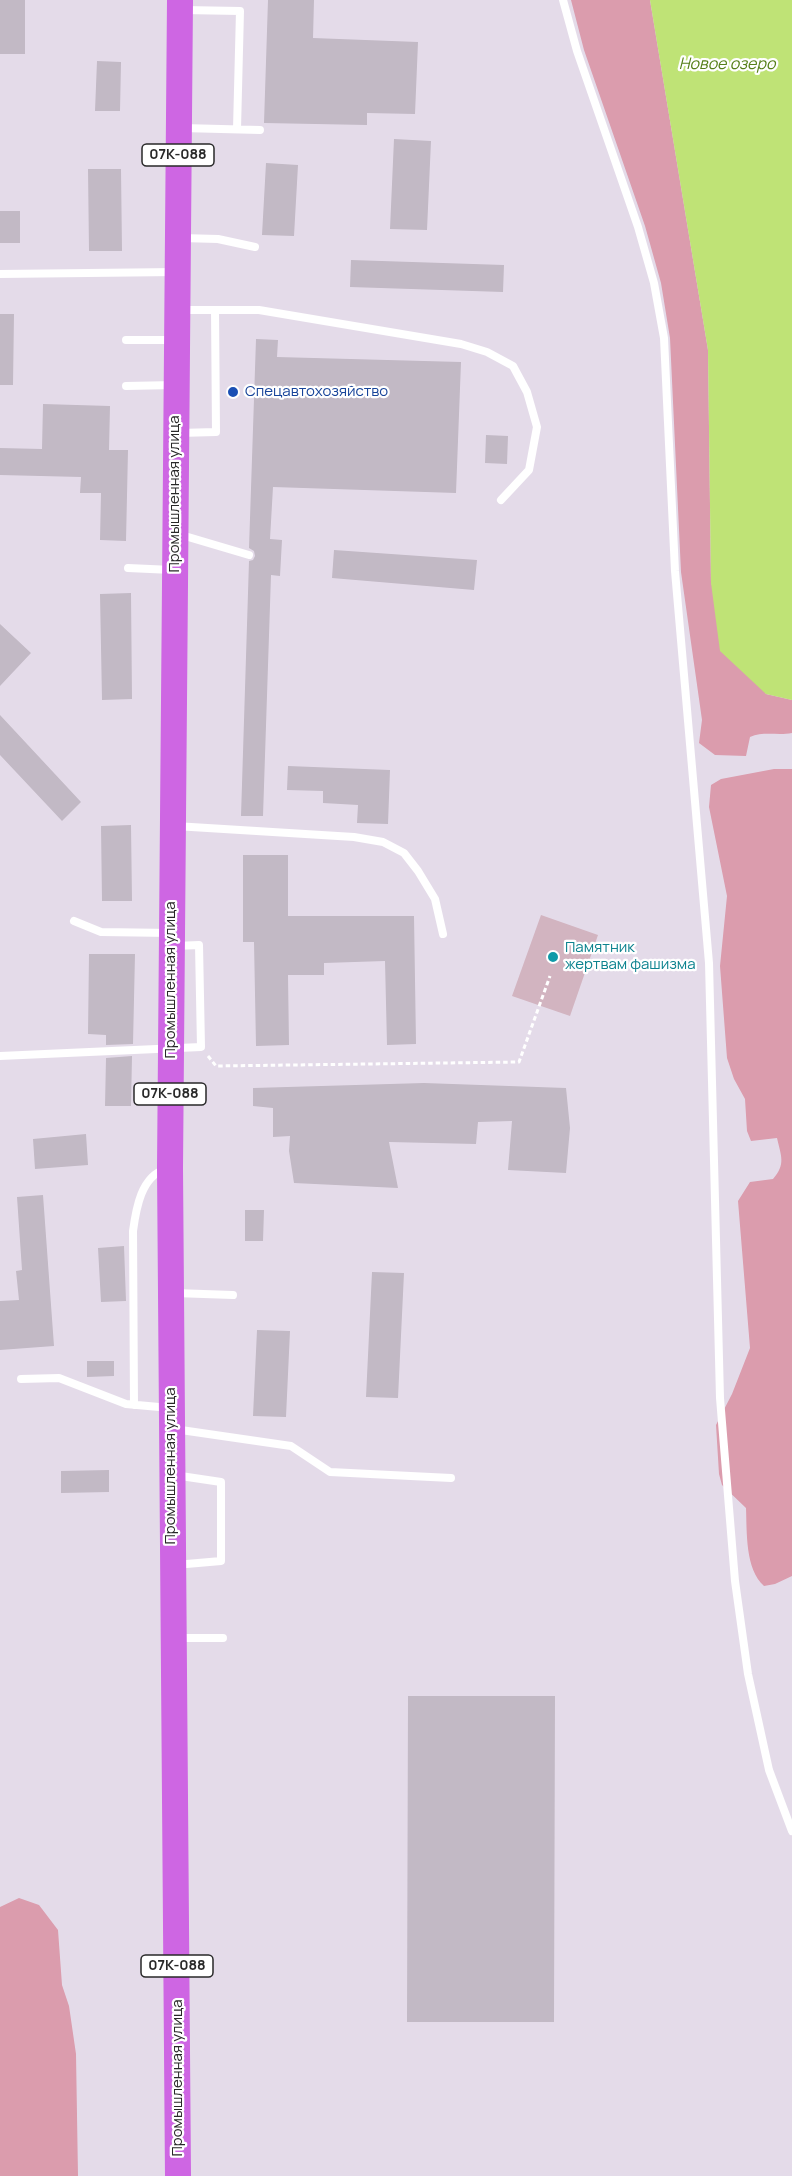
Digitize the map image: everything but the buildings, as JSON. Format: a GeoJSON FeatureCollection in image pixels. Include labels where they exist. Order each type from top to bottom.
{"type":"FeatureCollection","features":[{"type":"Feature","properties":{"kind":"main road","name":"Промышленная улица"},"geometry":{"type":"LineString","coordinates":[[178,2176],[171,1474],[170,1048],[180,5]]}},
{"type":"Feature","properties":{"kind":"lane"},"geometry":{"type":"LineString","coordinates":[[563,0],[577,51],[638,227],[654,283],[664,338],[675,571],[709,963],[720,1398],[735,1581],[748,1674],[769,1770],[792,1831]]}},
{"type":"Feature","properties":{"kind":"lane"},"geometry":{"type":"LineString","coordinates":[[180,5],[240,11],[237,129]]}},
{"type":"Feature","properties":{"kind":"lane"},"geometry":{"type":"LineString","coordinates":[[179,128],[260,130]]}},
{"type":"Feature","properties":{"kind":"lane"},"geometry":{"type":"LineString","coordinates":[[177,238],[218,239],[255,247]]}},
{"type":"Feature","properties":{"kind":"lane"},"geometry":{"type":"LineString","coordinates":[[0,274],[177,272]]}},
{"type":"Feature","properties":{"kind":"lane"},"geometry":{"type":"LineString","coordinates":[[176,310],[259,310],[461,344],[487,352],[513,366],[527,392],[537,427],[529,470],[501,500]]}},
{"type":"Feature","properties":{"kind":"lane"},"geometry":{"type":"LineString","coordinates":[[175,433],[216,432],[215,310]]}},
{"type":"Feature","properties":{"kind":"lane"},"geometry":{"type":"LineString","coordinates":[[126,340],[175,340]]}},
{"type":"Feature","properties":{"kind":"lane"},"geometry":{"type":"LineString","coordinates":[[126,386],[175,386]]}},
{"type":"Feature","properties":{"kind":"lane"},"geometry":{"type":"LineString","coordinates":[[175,533],[249,555]]}},
{"type":"Feature","properties":{"kind":"lane"},"geometry":{"type":"LineString","coordinates":[[128,568],[175,570]]}},
{"type":"Feature","properties":{"kind":"lane"},"geometry":{"type":"LineString","coordinates":[[172,826],[354,837],[383,842],[404,853],[418,871],[435,899],[443,934]]}},
{"type":"Feature","properties":{"kind":"lane"},"geometry":{"type":"LineString","coordinates":[[0,1056],[201,1047],[199,945],[101,932],[74,921]]}},
{"type":"Feature","properties":{"kind":"lane"},"geometry":{"type":"LineString","coordinates":[[134,1405],[133,1231],[135,1214],[145,1187],[159,1171],[170,1168]]}},
{"type":"Feature","properties":{"kind":"lane"},"geometry":{"type":"LineString","coordinates":[[170,1293],[233,1295]]}},
{"type":"Feature","properties":{"kind":"lane"},"geometry":{"type":"LineString","coordinates":[[21,1379],[59,1378],[126,1404],[171,1418],[291,1446],[330,1472],[451,1478]]}},
{"type":"Feature","properties":{"kind":"lane"},"geometry":{"type":"LineString","coordinates":[[171,1474],[221,1482],[221,1561],[172,1565]]}},
{"type":"Feature","properties":{"kind":"lane"},"geometry":{"type":"LineString","coordinates":[[173,1638],[223,1638]]}},
{"type":"Feature","properties":{"kind":"path"},"geometry":{"type":"LineString","coordinates":[[201,1047],[216,1065],[519,1062],[550,976]]}},
{"type":"Feature","properties":{"kind":"shaded area"},"geometry":{"type":"Polygon","coordinates":[[[571,0],[650,0],[708,350],[711,583],[766,694],[792,700],[792,733],[760,734],[750,737],[746,756],[715,755],[699,743],[702,720],[681,572],[670,338],[661,283],[645,226],[584,50],[571,0]]]}},
{"type":"Feature","properties":{"kind":"shaded area"},"geometry":{"type":"Polygon","coordinates":[[[774,769],[792,769],[792,1576],[775,1584],[764,1586],[753,1570],[750,1560],[746,1508],[722,1485],[719,1474],[716,1425],[732,1394],[750,1348],[738,1201],[750,1182],[773,1179],[780,1169],[781,1155],[777,1138],[751,1141],[747,1131],[745,1099],[734,1079],[727,1058],[720,966],[727,896],[709,807],[711,785],[721,779],[774,769]]]}},
{"type":"Feature","properties":{"kind":"shaded area"},"geometry":{"type":"Polygon","coordinates":[[[541,915],[598,935],[570,1016],[512,996],[541,915]]]}},
{"type":"Feature","properties":{"kind":"shaded area"},"geometry":{"type":"Polygon","coordinates":[[[19,1898],[39,1905],[58,1930],[62,1985],[69,2006],[76,2054],[78,2176],[0,2176],[0,1907],[19,1898]]]}},
{"type":"Feature","properties":{"kind":"water","name":"Новое озеро"},"geometry":{"type":"Polygon","coordinates":[[[650,0],[792,0],[792,700],[766,694],[720,651],[711,583],[708,350],[650,0]]]}},
{"type":"Feature","properties":{"kind":"place","name":"Спецавтохозяйство"},"geometry":{"type":"Point","coordinates":[233,392]}},
{"type":"Feature","properties":{"kind":"place","name":"Памятник жертвам фашизма"},"geometry":{"type":"Point","coordinates":[553,957]}}]}
